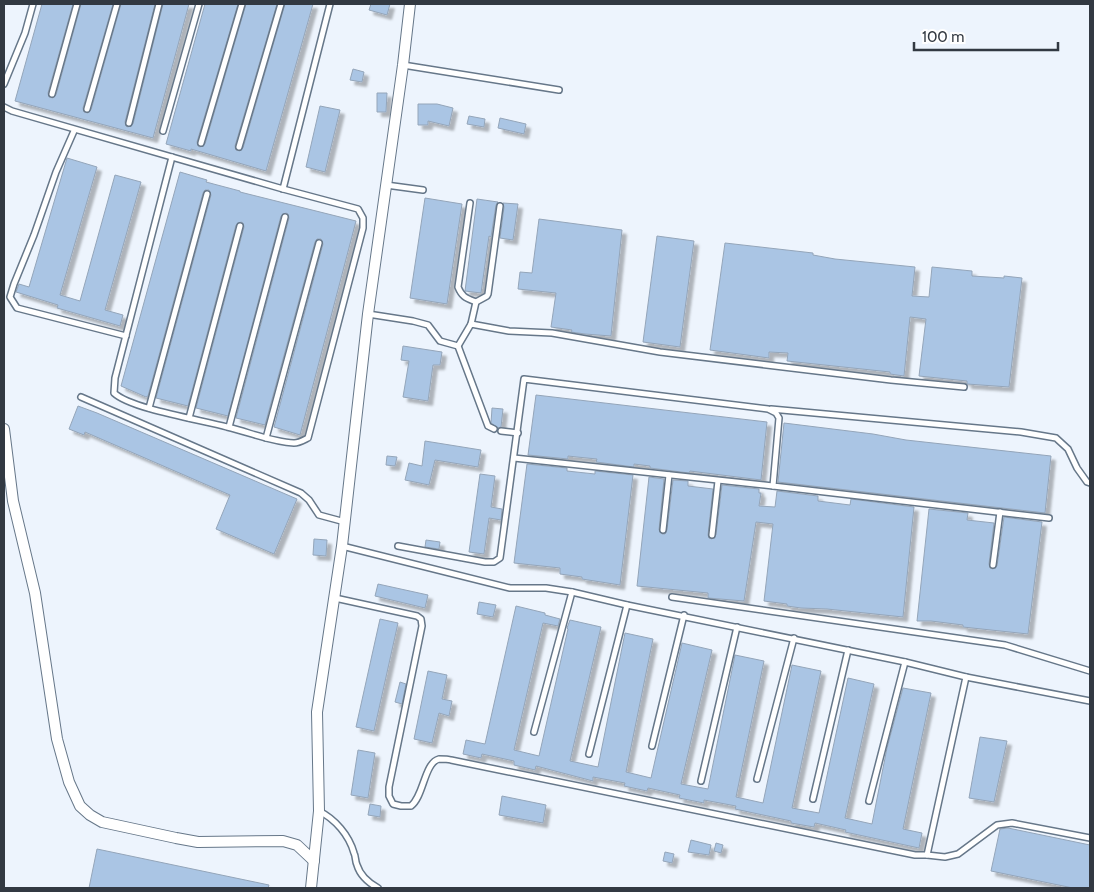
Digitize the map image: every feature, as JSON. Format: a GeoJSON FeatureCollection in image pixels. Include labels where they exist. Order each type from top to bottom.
{"type":"FeatureCollection","features":[{"type":"Feature","properties":{"kind":"street"},"geometry":{"type":"LineString","coordinates":[[311,888],[319,811],[318,712],[342,546],[368,314],[410,4]]}},
{"type":"Feature","properties":{"kind":"street"},"geometry":{"type":"LineString","coordinates":[[4,429],[13,501],[35,593],[57,739],[69,782],[80,806],[102,822],[198,842],[283,841],[297,845],[314,861]]}},
{"type":"Feature","properties":{"kind":"lane"},"geometry":{"type":"LineString","coordinates":[[4,84],[25,33],[33,4]]}},
{"type":"Feature","properties":{"kind":"lane"},"geometry":{"type":"LineString","coordinates":[[52,94],[77,4]]}},
{"type":"Feature","properties":{"kind":"lane"},"geometry":{"type":"LineString","coordinates":[[87,109],[116,4]]}},
{"type":"Feature","properties":{"kind":"lane"},"geometry":{"type":"LineString","coordinates":[[129,123],[160,4]]}},
{"type":"Feature","properties":{"kind":"lane"},"geometry":{"type":"LineString","coordinates":[[163,131],[199,4]]}},
{"type":"Feature","properties":{"kind":"lane"},"geometry":{"type":"LineString","coordinates":[[201,143],[242,4]]}},
{"type":"Feature","properties":{"kind":"lane"},"geometry":{"type":"LineString","coordinates":[[239,147],[281,4]]}},
{"type":"Feature","properties":{"kind":"lane"},"geometry":{"type":"LineString","coordinates":[[283,189],[330,4]]}},
{"type":"Feature","properties":{"kind":"lane"},"geometry":{"type":"LineString","coordinates":[[403,65],[559,90]]}},
{"type":"Feature","properties":{"kind":"lane"},"geometry":{"type":"LineString","coordinates":[[4,107],[74,130],[172,157],[283,189],[358,209],[363,218],[363,228],[308,438],[296,444],[149,408],[120,399],[114,393],[115,378],[172,157]]}},
{"type":"Feature","properties":{"kind":"lane"},"geometry":{"type":"LineString","coordinates":[[74,130],[56,172],[10,297],[17,308],[126,336]]}},
{"type":"Feature","properties":{"kind":"lane"},"geometry":{"type":"LineString","coordinates":[[386,185],[424,190]]}},
{"type":"Feature","properties":{"kind":"lane"},"geometry":{"type":"LineString","coordinates":[[149,408],[207,194]]}},
{"type":"Feature","properties":{"kind":"lane"},"geometry":{"type":"LineString","coordinates":[[470,203],[458,287],[464,298],[476,302]]}},
{"type":"Feature","properties":{"kind":"lane"},"geometry":{"type":"LineString","coordinates":[[494,429],[488,426],[458,346],[470,324],[476,302],[488,294],[500,206]]}},
{"type":"Feature","properties":{"kind":"lane"},"geometry":{"type":"LineString","coordinates":[[229,427],[285,217]]}},
{"type":"Feature","properties":{"kind":"lane"},"geometry":{"type":"LineString","coordinates":[[188,418],[240,226]]}},
{"type":"Feature","properties":{"kind":"lane"},"geometry":{"type":"LineString","coordinates":[[266,438],[320,243]]}},
{"type":"Feature","properties":{"kind":"lane"},"geometry":{"type":"LineString","coordinates":[[368,314],[413,321],[428,326],[440,341],[458,346]]}},
{"type":"Feature","properties":{"kind":"lane"},"geometry":{"type":"LineString","coordinates":[[470,324],[510,331],[552,333],[660,352],[964,387]]}},
{"type":"Feature","properties":{"kind":"lane"},"geometry":{"type":"LineString","coordinates":[[398,546],[485,562],[494,562],[500,558],[524,379],[768,409],[1021,432],[1056,438],[1068,449],[1077,468],[1087,482],[1090,482]]}},
{"type":"Feature","properties":{"kind":"lane"},"geometry":{"type":"LineString","coordinates":[[81,397],[302,493],[319,515],[345,522]]}},
{"type":"Feature","properties":{"kind":"lane"},"geometry":{"type":"LineString","coordinates":[[768,409],[776,413],[779,418],[772,486]]}},
{"type":"Feature","properties":{"kind":"lane"},"geometry":{"type":"LineString","coordinates":[[501,431],[518,433]]}},
{"type":"Feature","properties":{"kind":"lane"},"geometry":{"type":"LineString","coordinates":[[514,458],[1049,518]]}},
{"type":"Feature","properties":{"kind":"lane"},"geometry":{"type":"LineString","coordinates":[[663,530],[669,475]]}},
{"type":"Feature","properties":{"kind":"lane"},"geometry":{"type":"LineString","coordinates":[[712,535],[718,481]]}},
{"type":"Feature","properties":{"kind":"lane"},"geometry":{"type":"LineString","coordinates":[[993,565],[1000,512]]}},
{"type":"Feature","properties":{"kind":"lane"},"geometry":{"type":"LineString","coordinates":[[342,546],[510,588],[546,588],[572,592],[627,605],[794,638],[966,677],[1090,701]]}},
{"type":"Feature","properties":{"kind":"lane"},"geometry":{"type":"LineString","coordinates":[[534,732],[572,592]]}},
{"type":"Feature","properties":{"kind":"lane"},"geometry":{"type":"LineString","coordinates":[[672,597],[1005,645],[1090,671]]}},
{"type":"Feature","properties":{"kind":"lane"},"geometry":{"type":"LineString","coordinates":[[335,598],[417,616],[421,619],[422,626],[389,787],[389,796],[393,804],[411,806],[416,802],[432,763],[439,759],[915,855],[927,854],[945,857],[958,854],[997,825],[1012,823],[1090,838]]}},
{"type":"Feature","properties":{"kind":"lane"},"geometry":{"type":"LineString","coordinates":[[589,754],[627,605]]}},
{"type":"Feature","properties":{"kind":"lane"},"geometry":{"type":"LineString","coordinates":[[652,746],[684,615]]}},
{"type":"Feature","properties":{"kind":"lane"},"geometry":{"type":"LineString","coordinates":[[701,781],[737,627]]}},
{"type":"Feature","properties":{"kind":"lane"},"geometry":{"type":"LineString","coordinates":[[757,779],[794,638]]}},
{"type":"Feature","properties":{"kind":"lane"},"geometry":{"type":"LineString","coordinates":[[813,799],[848,650]]}},
{"type":"Feature","properties":{"kind":"lane"},"geometry":{"type":"LineString","coordinates":[[868,801],[905,662]]}},
{"type":"Feature","properties":{"kind":"lane"},"geometry":{"type":"LineString","coordinates":[[927,854],[966,677]]}},
{"type":"Feature","properties":{"kind":"lane"},"geometry":{"type":"LineString","coordinates":[[319,811],[332,817],[354,852],[356,864],[362,874],[370,884],[378,888]]}},
{"type":"Feature","properties":{"kind":"building"},"geometry":{"type":"Polygon","coordinates":[[[42,4],[73,4],[48,93],[49,97],[53,98],[56,95],[81,4],[113,4],[83,108],[84,112],[88,113],[91,110],[121,4],[155,4],[125,122],[128,127],[133,124],[163,4],[189,4],[153,138],[15,101],[42,4]]]}},
{"type":"Feature","properties":{"kind":"building"},"geometry":{"type":"Polygon","coordinates":[[[205,4],[238,4],[197,142],[200,147],[205,144],[246,4],[277,4],[235,146],[236,150],[240,151],[243,148],[285,4],[313,4],[266,171],[191,149],[191,151],[166,144],[205,4]]]}},
{"type":"Feature","properties":{"kind":"building"},"geometry":{"type":"Polygon","coordinates":[[[371,4],[390,4],[387,15],[369,10],[371,4]]]}},
{"type":"Feature","properties":{"kind":"building"},"geometry":{"type":"Polygon","coordinates":[[[353,69],[364,72],[362,82],[350,80],[353,69]]]}},
{"type":"Feature","properties":{"kind":"building"},"geometry":{"type":"Polygon","coordinates":[[[377,93],[387,93],[386,112],[377,112],[377,93]]]}},
{"type":"Feature","properties":{"kind":"building"},"geometry":{"type":"Polygon","coordinates":[[[418,104],[437,104],[453,108],[449,126],[428,121],[428,125],[418,125],[418,104]]]}},
{"type":"Feature","properties":{"kind":"building"},"geometry":{"type":"Polygon","coordinates":[[[320,106],[340,110],[325,172],[306,167],[320,106]]]}},
{"type":"Feature","properties":{"kind":"building"},"geometry":{"type":"Polygon","coordinates":[[[469,116],[485,119],[484,127],[467,124],[469,116]]]}},
{"type":"Feature","properties":{"kind":"building"},"geometry":{"type":"Polygon","coordinates":[[[500,118],[526,124],[524,134],[498,128],[500,118]]]}},
{"type":"Feature","properties":{"kind":"building"},"geometry":{"type":"Polygon","coordinates":[[[67,158],[97,167],[60,295],[80,301],[115,175],[141,182],[105,310],[123,315],[120,326],[57,308],[58,305],[16,292],[19,284],[29,287],[67,158]]]}},
{"type":"Feature","properties":{"kind":"building"},"geometry":{"type":"Polygon","coordinates":[[[180,172],[240,192],[356,221],[300,435],[274,427],[323,244],[321,239],[317,239],[315,242],[265,425],[236,418],[289,218],[286,213],[281,216],[228,416],[196,408],[244,227],[241,222],[236,225],[188,406],[156,398],[211,195],[209,190],[205,190],[203,193],[148,396],[146,397],[121,386],[180,172]]]}},
{"type":"Feature","properties":{"kind":"building"},"geometry":{"type":"Polygon","coordinates":[[[425,198],[462,204],[447,304],[410,298],[425,198]]]}},
{"type":"Feature","properties":{"kind":"building"},"geometry":{"type":"Polygon","coordinates":[[[477,199],[498,202],[491,237],[489,236],[481,293],[465,291],[477,199]]]}},
{"type":"Feature","properties":{"kind":"building"},"geometry":{"type":"Polygon","coordinates":[[[503,203],[518,204],[513,240],[500,238],[503,203]]]}},
{"type":"Feature","properties":{"kind":"building"},"geometry":{"type":"Polygon","coordinates":[[[539,219],[622,230],[611,336],[571,332],[572,330],[551,327],[556,293],[518,289],[520,272],[532,273],[539,219]]]}},
{"type":"Feature","properties":{"kind":"building"},"geometry":{"type":"Polygon","coordinates":[[[657,236],[694,241],[680,347],[643,342],[657,236]]]}},
{"type":"Feature","properties":{"kind":"building"},"geometry":{"type":"Polygon","coordinates":[[[725,243],[813,253],[813,255],[835,259],[915,267],[912,296],[929,297],[932,267],[972,271],[972,276],[1022,278],[1009,387],[967,384],[967,381],[919,376],[926,319],[910,317],[904,376],[890,374],[890,372],[787,361],[788,353],[769,352],[769,358],[710,350],[725,243]]]}},
{"type":"Feature","properties":{"kind":"building"},"geometry":{"type":"Polygon","coordinates":[[[403,346],[442,352],[440,365],[433,365],[428,401],[403,397],[409,361],[401,360],[403,346]]]}},
{"type":"Feature","properties":{"kind":"building"},"geometry":{"type":"Polygon","coordinates":[[[536,395],[767,422],[761,480],[690,471],[689,473],[634,464],[634,467],[596,462],[597,459],[568,456],[568,459],[528,455],[536,395]]]}},
{"type":"Feature","properties":{"kind":"building"},"geometry":{"type":"Polygon","coordinates":[[[78,406],[297,499],[274,554],[216,529],[230,495],[85,432],[84,435],[69,429],[78,406]]]}},
{"type":"Feature","properties":{"kind":"building"},"geometry":{"type":"Polygon","coordinates":[[[492,408],[503,409],[501,427],[498,428],[491,423],[492,408]]]}},
{"type":"Feature","properties":{"kind":"building"},"geometry":{"type":"Polygon","coordinates":[[[784,423],[906,440],[1051,456],[1045,513],[778,482],[784,423]]]}},
{"type":"Feature","properties":{"kind":"building"},"geometry":{"type":"Polygon","coordinates":[[[425,441],[481,450],[478,467],[435,460],[429,485],[405,480],[409,463],[422,466],[425,441]]]}},
{"type":"Feature","properties":{"kind":"building"},"geometry":{"type":"Polygon","coordinates":[[[387,456],[397,457],[395,466],[386,465],[387,456]]]}},
{"type":"Feature","properties":{"kind":"building"},"geometry":{"type":"Polygon","coordinates":[[[527,464],[567,468],[567,471],[595,474],[595,471],[633,475],[620,585],[560,574],[560,568],[514,563],[527,464]]]}},
{"type":"Feature","properties":{"kind":"building"},"geometry":{"type":"Polygon","coordinates":[[[480,474],[495,476],[491,507],[502,509],[501,520],[489,518],[484,554],[469,552],[480,474]]]}},
{"type":"Feature","properties":{"kind":"building"},"geometry":{"type":"Polygon","coordinates":[[[649,477],[664,479],[659,530],[662,534],[665,534],[667,530],[673,480],[688,481],[688,486],[713,489],[708,535],[712,539],[716,535],[722,485],[759,489],[759,493],[761,493],[759,506],[775,507],[777,491],[818,496],[818,501],[850,505],[851,499],[914,507],[903,617],[801,608],[764,601],[773,524],[756,522],[744,601],[708,598],[708,593],[637,586],[649,477]]]}},
{"type":"Feature","properties":{"kind":"building"},"geometry":{"type":"Polygon","coordinates":[[[929,509],[968,513],[967,520],[994,523],[989,564],[990,568],[993,569],[997,566],[1004,517],[1042,522],[1028,634],[963,627],[963,625],[931,621],[917,621],[929,509]]]}},
{"type":"Feature","properties":{"kind":"building"},"geometry":{"type":"Polygon","coordinates":[[[314,539],[327,540],[326,556],[313,555],[314,539]]]}},
{"type":"Feature","properties":{"kind":"building"},"geometry":{"type":"Polygon","coordinates":[[[426,540],[440,542],[439,549],[425,547],[426,540]]]}},
{"type":"Feature","properties":{"kind":"building"},"geometry":{"type":"Polygon","coordinates":[[[378,584],[428,595],[425,608],[375,596],[378,584]]]}},
{"type":"Feature","properties":{"kind":"building"},"geometry":{"type":"Polygon","coordinates":[[[479,602],[496,605],[493,617],[477,614],[479,602]]]}},
{"type":"Feature","properties":{"kind":"building"},"geometry":{"type":"Polygon","coordinates":[[[516,606],[545,613],[545,615],[560,619],[558,626],[543,623],[514,750],[539,756],[570,620],[601,627],[570,761],[598,767],[625,633],[653,639],[626,772],[651,778],[682,643],[712,650],[681,784],[708,789],[735,655],[764,661],[736,797],[763,803],[792,665],[821,671],[792,808],[819,813],[848,678],[874,684],[845,818],[872,824],[887,748],[903,688],[931,693],[903,829],[922,833],[919,848],[845,832],[846,830],[815,823],[814,827],[791,823],[791,821],[735,809],[736,806],[679,798],[680,795],[648,788],[647,791],[624,786],[625,783],[593,777],[593,781],[536,766],[535,770],[514,765],[514,761],[482,754],[481,758],[463,754],[466,740],[485,744],[516,606]]]}},
{"type":"Feature","properties":{"kind":"building"},"geometry":{"type":"Polygon","coordinates":[[[380,619],[398,623],[374,731],[356,727],[380,619]]]}},
{"type":"Feature","properties":{"kind":"building"},"geometry":{"type":"Polygon","coordinates":[[[428,671],[447,675],[442,699],[452,701],[449,716],[439,713],[432,743],[414,739],[428,671]]]}},
{"type":"Feature","properties":{"kind":"building"},"geometry":{"type":"Polygon","coordinates":[[[400,682],[406,684],[402,704],[395,702],[400,682]]]}},
{"type":"Feature","properties":{"kind":"building"},"geometry":{"type":"Polygon","coordinates":[[[980,737],[1007,741],[994,802],[969,798],[980,737]]]}},
{"type":"Feature","properties":{"kind":"building"},"geometry":{"type":"Polygon","coordinates":[[[358,750],[375,753],[368,798],[351,795],[358,750]]]}},
{"type":"Feature","properties":{"kind":"building"},"geometry":{"type":"Polygon","coordinates":[[[502,796],[546,805],[543,823],[499,815],[502,796]]]}},
{"type":"Feature","properties":{"kind":"building"},"geometry":{"type":"Polygon","coordinates":[[[370,804],[381,806],[380,817],[368,815],[370,804]]]}},
{"type":"Feature","properties":{"kind":"building"},"geometry":{"type":"Polygon","coordinates":[[[1008,828],[1090,845],[1090,888],[1073,888],[991,871],[1000,829],[1008,828]]]}},
{"type":"Feature","properties":{"kind":"building"},"geometry":{"type":"Polygon","coordinates":[[[691,840],[711,845],[709,855],[688,852],[691,840]]]}},
{"type":"Feature","properties":{"kind":"building"},"geometry":{"type":"Polygon","coordinates":[[[716,843],[723,845],[721,853],[714,851],[716,843]]]}},
{"type":"Feature","properties":{"kind":"building"},"geometry":{"type":"Polygon","coordinates":[[[97,849],[269,885],[268,888],[89,888],[97,849]]]}},
{"type":"Feature","properties":{"kind":"building"},"geometry":{"type":"Polygon","coordinates":[[[665,852],[674,854],[672,863],[663,861],[665,852]]]}}]}
